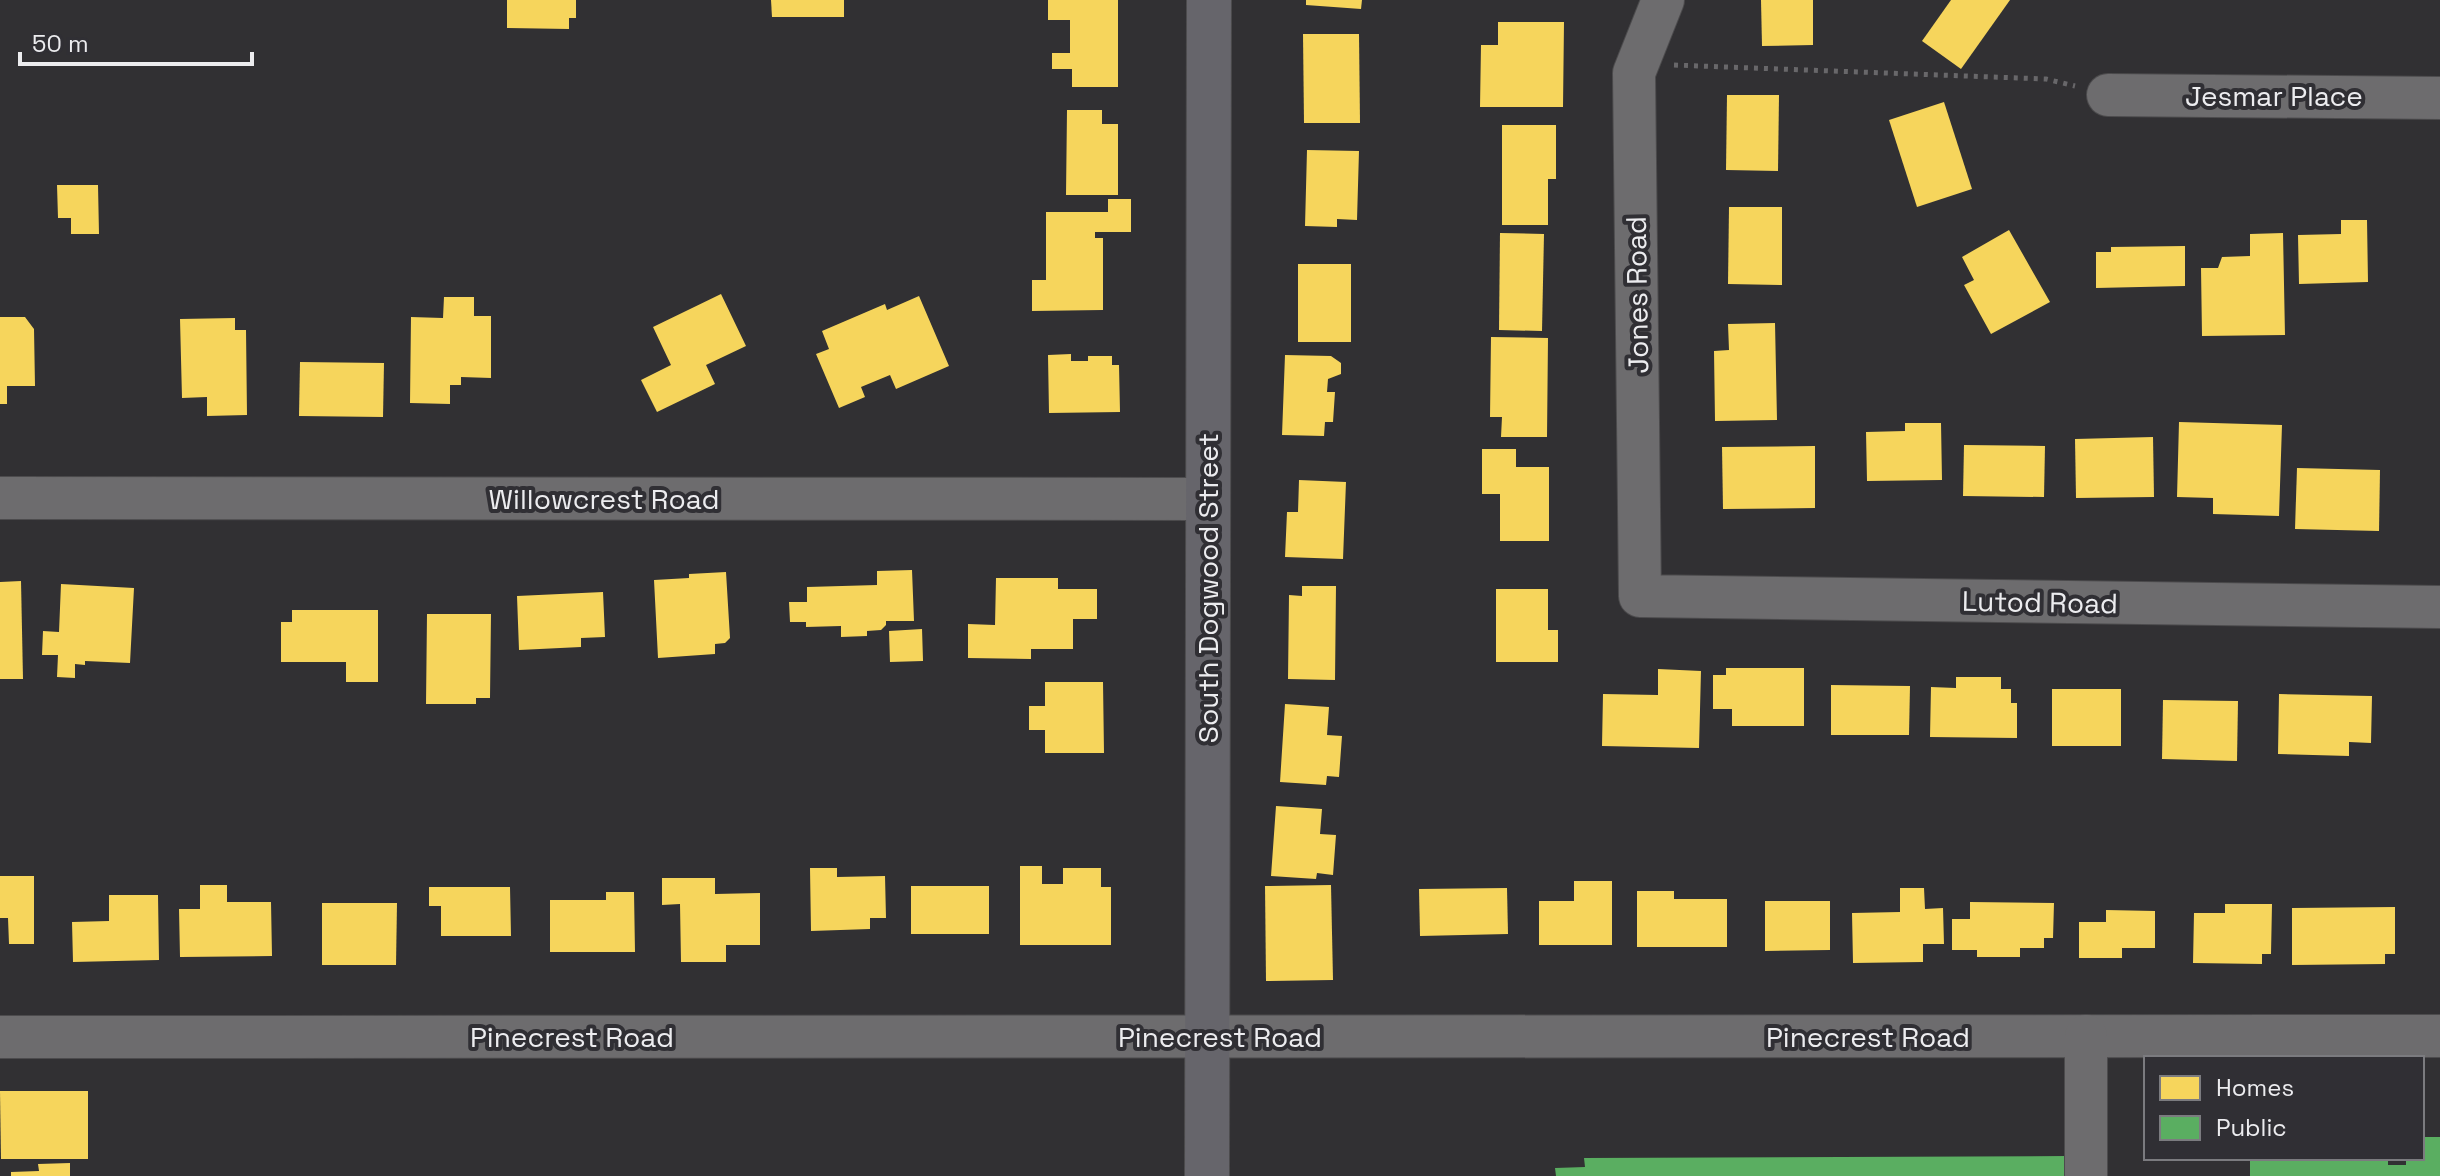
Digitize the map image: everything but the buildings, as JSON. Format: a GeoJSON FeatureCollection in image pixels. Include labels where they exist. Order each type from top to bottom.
{"type":"FeatureCollection","features":[{"type":"Feature","properties":{"kind":"main road","name":"South Dogwood Street"},"geometry":{"type":"LineString","coordinates":[[1207,1176],[1209,0]]}},
{"type":"Feature","properties":{"kind":"street","name":"Jones Road"},"geometry":{"type":"LineString","coordinates":[[1640,596],[1634,73],[1663,0]]}},
{"type":"Feature","properties":{"kind":"street","name":"Jesmar Place"},"geometry":{"type":"LineString","coordinates":[[2108,95],[2440,98]]}},
{"type":"Feature","properties":{"kind":"street","name":"Willowcrest Road"},"geometry":{"type":"LineString","coordinates":[[0,498],[1208,499]]}},
{"type":"Feature","properties":{"kind":"street","name":"Lutod Road"},"geometry":{"type":"LineString","coordinates":[[1640,596],[2440,607]]}},
{"type":"Feature","properties":{"kind":"street"},"geometry":{"type":"LineString","coordinates":[[2086,1036],[2086,1176]]}},
{"type":"Feature","properties":{"kind":"street","name":"Pinecrest Road"},"geometry":{"type":"LineString","coordinates":[[0,1037],[2440,1036]]}},
{"type":"Feature","properties":{"kind":"path"},"geometry":{"type":"LineString","coordinates":[[1634,73],[1668,65],[2046,79],[2108,95]]}}]}
